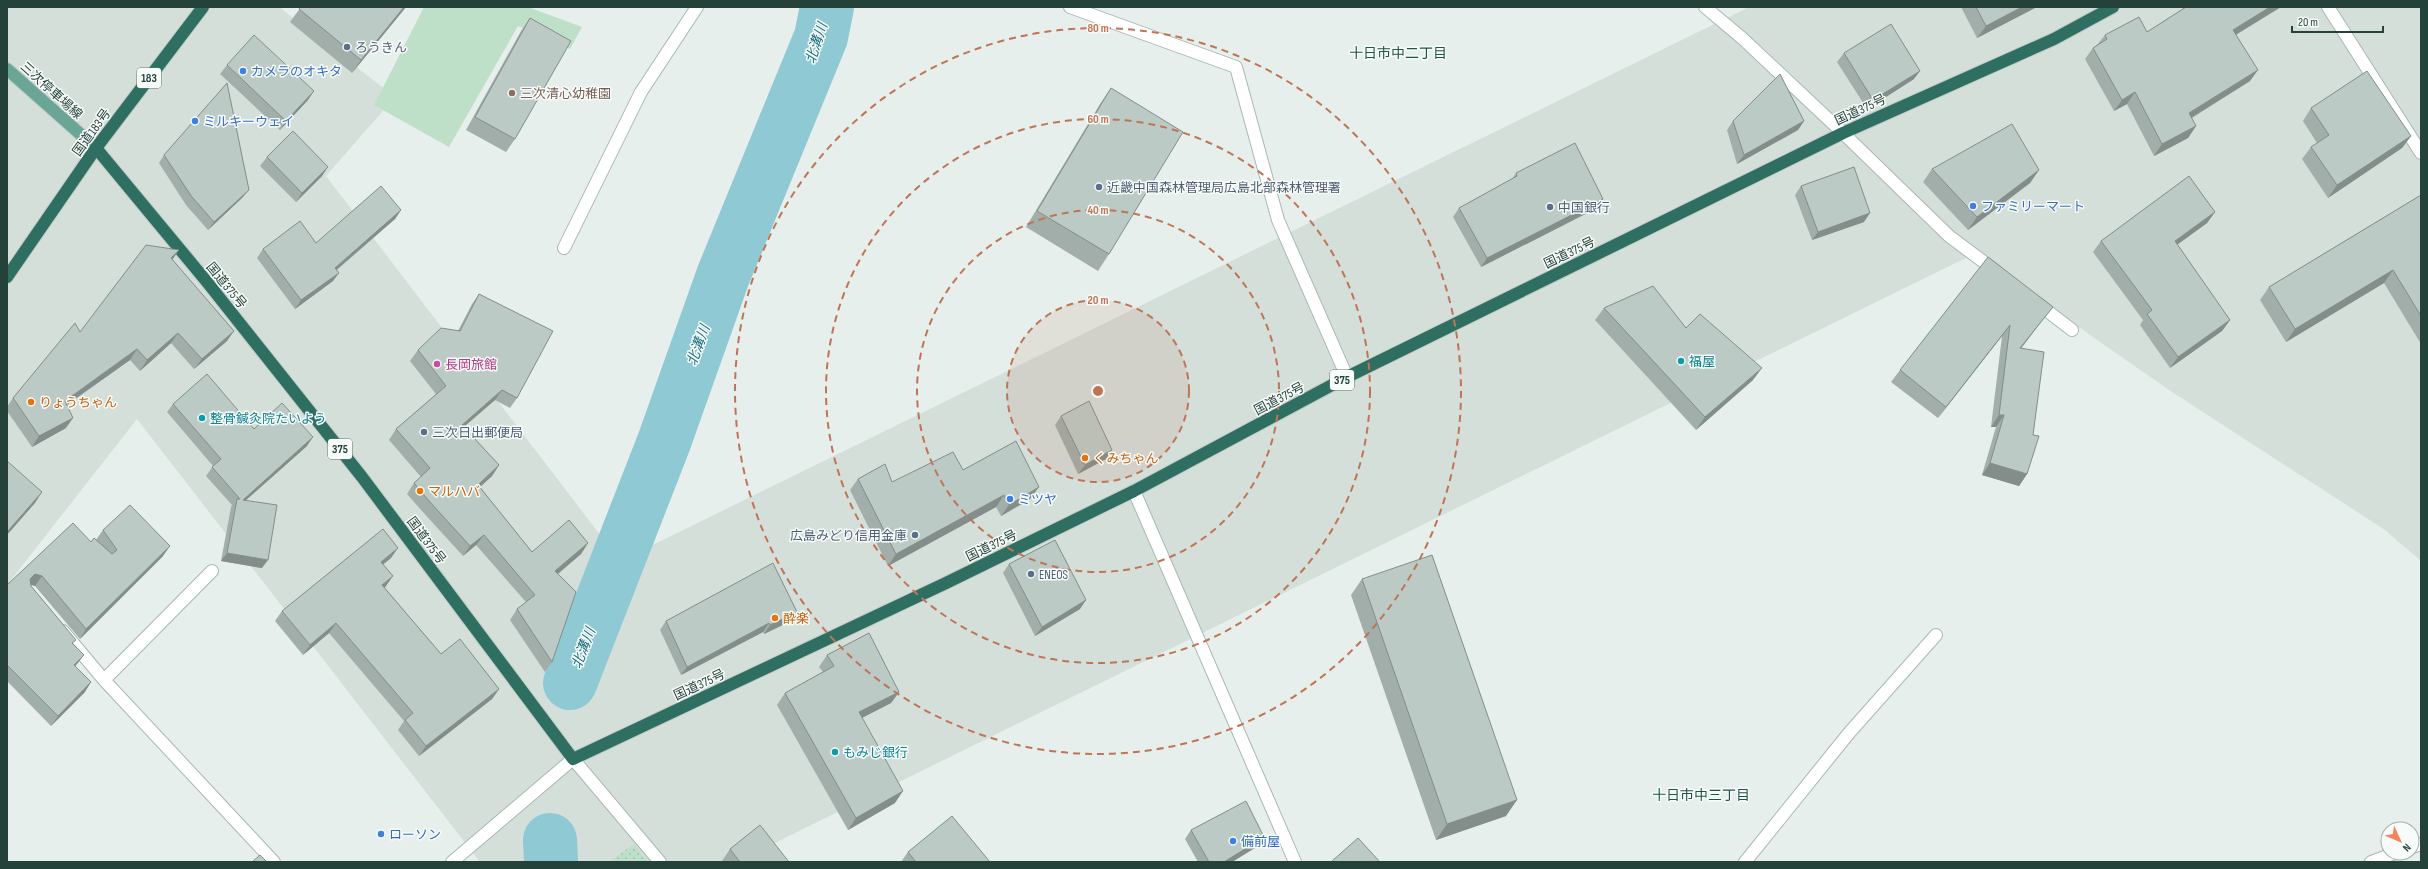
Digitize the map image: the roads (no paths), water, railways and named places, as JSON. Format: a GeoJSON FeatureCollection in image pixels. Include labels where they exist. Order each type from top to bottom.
{"type":"FeatureCollection","features":[{"type":"Feature","properties":{"kind":"highway","name":"国道183号"},"geometry":{"type":"LineString","coordinates":[[7,277],[96,148],[203,7]]}},
{"type":"Feature","properties":{"kind":"highway","name":"国道375号"},"geometry":{"type":"LineString","coordinates":[[96,148],[207,282],[362,477],[573,759],[938,586],[1134,491],[1347,377],[1843,133],[2054,39],[2113,7]]}},
{"type":"Feature","properties":{"kind":"main road","name":"三次停車場線"},"geometry":{"type":"LineString","coordinates":[[7,69],[96,148]]}},
{"type":"Feature","properties":{"kind":"street"},"geometry":{"type":"LineString","coordinates":[[564,248],[641,92],[697,7]]}},
{"type":"Feature","properties":{"kind":"street"},"geometry":{"type":"LineString","coordinates":[[1070,7],[1236,67],[1278,220],[1347,377]]}},
{"type":"Feature","properties":{"kind":"street"},"geometry":{"type":"LineString","coordinates":[[1705,7],[1742,38],[1949,236],[2004,278]]}},
{"type":"Feature","properties":{"kind":"street"},"geometry":{"type":"LineString","coordinates":[[2328,7],[2421,153]]}},
{"type":"Feature","properties":{"kind":"street"},"geometry":{"type":"LineString","coordinates":[[2029,297],[2072,330]]}},
{"type":"Feature","properties":{"kind":"street"},"geometry":{"type":"LineString","coordinates":[[1134,491],[1294,862]]}},
{"type":"Feature","properties":{"kind":"street"},"geometry":{"type":"LineString","coordinates":[[104,680],[212,571]]}},
{"type":"Feature","properties":{"kind":"street"},"geometry":{"type":"LineString","coordinates":[[54,621],[104,680],[274,862]]}},
{"type":"Feature","properties":{"kind":"street"},"geometry":{"type":"LineString","coordinates":[[1745,862],[1849,733],[1936,635]]}},
{"type":"Feature","properties":{"kind":"street"},"geometry":{"type":"LineString","coordinates":[[452,862],[573,759],[660,862]]}},
{"type":"Feature","properties":{"kind":"waterway","name":"北溝川"},"geometry":{"type":"LineString","coordinates":[[570,683],[664,442],[723,276],[821,37],[827,7]]}},
{"type":"Feature","properties":{"kind":"waterway","name":"北溝川"},"geometry":{"type":"LineString","coordinates":[[550,840],[551,862]]}},
{"type":"Feature","properties":{"kind":"place","name":"ろうきん"},"geometry":{"type":"Point","coordinates":[347,47]}},
{"type":"Feature","properties":{"kind":"place","name":"カメラのオキタ"},"geometry":{"type":"Point","coordinates":[243,71]}},
{"type":"Feature","properties":{"kind":"place","name":"三次清心幼稚園"},"geometry":{"type":"Point","coordinates":[512,93]}},
{"type":"Feature","properties":{"kind":"place","name":"ミルキーウェイ"},"geometry":{"type":"Point","coordinates":[195,121]}},
{"type":"Feature","properties":{"kind":"place","name":"近畿中国森林管理局広島北部森林管理署"},"geometry":{"type":"Point","coordinates":[1099,187]}},
{"type":"Feature","properties":{"kind":"place","name":"ファミリーマート"},"geometry":{"type":"Point","coordinates":[1973,206]}},
{"type":"Feature","properties":{"kind":"place","name":"中国銀行"},"geometry":{"type":"Point","coordinates":[1550,207]}},
{"type":"Feature","properties":{"kind":"place","name":"福屋"},"geometry":{"type":"Point","coordinates":[1681,361]}},
{"type":"Feature","properties":{"kind":"place","name":"長岡旅館"},"geometry":{"type":"Point","coordinates":[437,364]}},
{"type":"Feature","properties":{"kind":"place","name":"りょうちゃん"},"geometry":{"type":"Point","coordinates":[31,402]}},
{"type":"Feature","properties":{"kind":"place","name":"整骨鍼灸院たいよう"},"geometry":{"type":"Point","coordinates":[202,418]}},
{"type":"Feature","properties":{"kind":"place","name":"三次日出郵便局"},"geometry":{"type":"Point","coordinates":[424,432]}},
{"type":"Feature","properties":{"kind":"place","name":"くみちゃん"},"geometry":{"type":"Point","coordinates":[1085,458]}},
{"type":"Feature","properties":{"kind":"place","name":"マルハバ"},"geometry":{"type":"Point","coordinates":[420,491]}},
{"type":"Feature","properties":{"kind":"place","name":"ミツヤ"},"geometry":{"type":"Point","coordinates":[1010,499]}},
{"type":"Feature","properties":{"kind":"place","name":"広島みどり信用金庫"},"geometry":{"type":"Point","coordinates":[915,535]}},
{"type":"Feature","properties":{"kind":"place","name":"ENEOS"},"geometry":{"type":"Point","coordinates":[1031,574]}},
{"type":"Feature","properties":{"kind":"place","name":"酔楽"},"geometry":{"type":"Point","coordinates":[775,618]}},
{"type":"Feature","properties":{"kind":"place","name":"もみじ銀行"},"geometry":{"type":"Point","coordinates":[835,752]}},
{"type":"Feature","properties":{"kind":"place","name":"ローソン"},"geometry":{"type":"Point","coordinates":[381,834]}},
{"type":"Feature","properties":{"kind":"place","name":"備前屋"},"geometry":{"type":"Point","coordinates":[1233,841]}},
{"type":"Feature","properties":{"kind":"district","name":"十日市中二丁目"},"geometry":{"type":"Point","coordinates":[1398,53]}},
{"type":"Feature","properties":{"kind":"district","name":"十日市中三丁目"},"geometry":{"type":"Point","coordinates":[1701,795]}}]}
